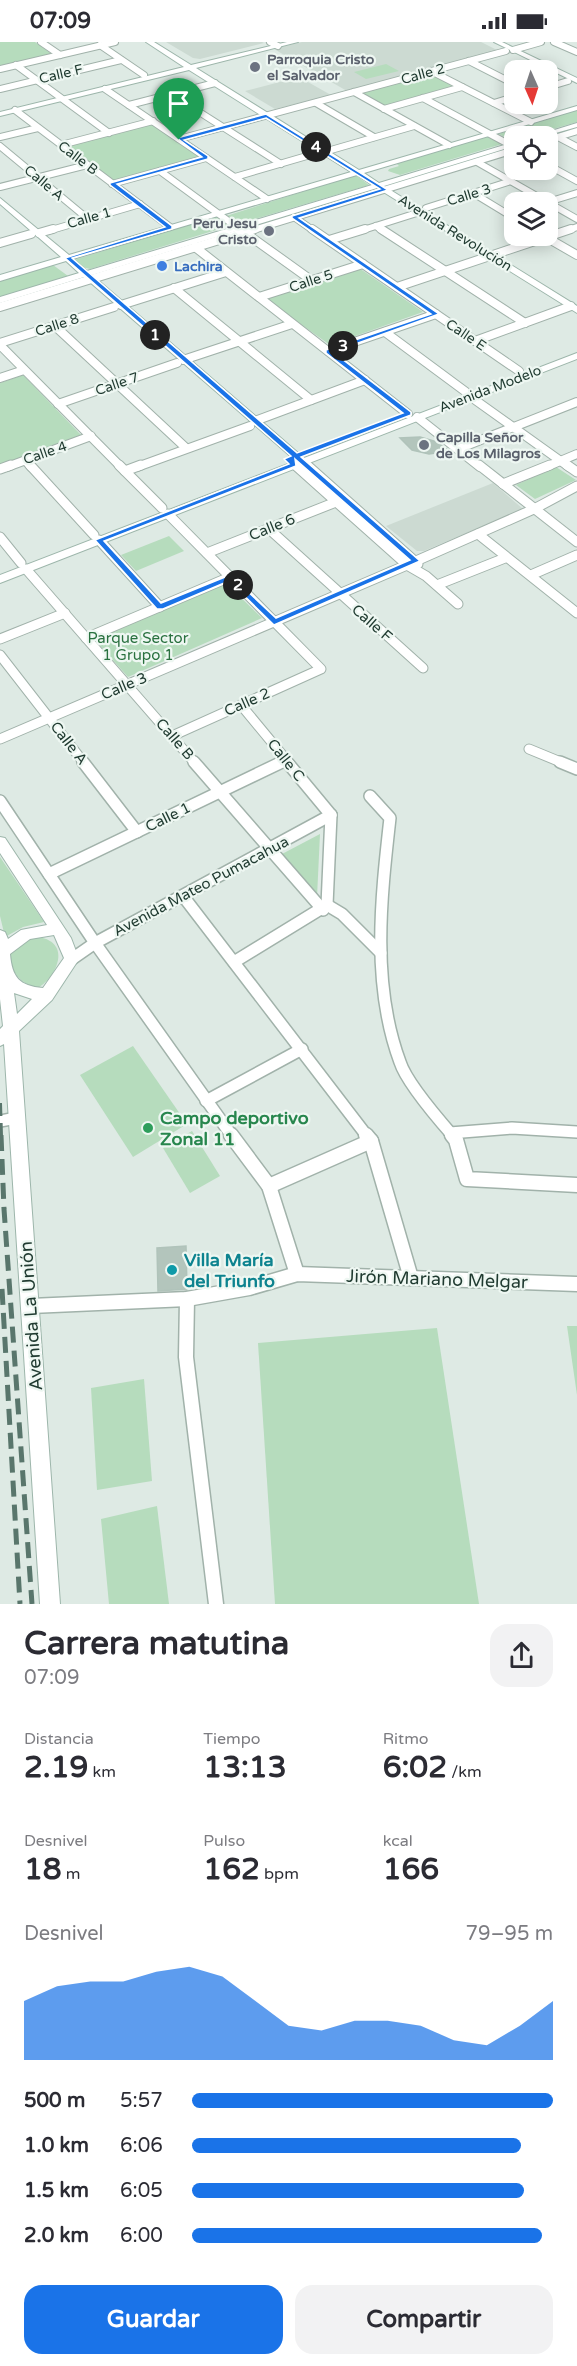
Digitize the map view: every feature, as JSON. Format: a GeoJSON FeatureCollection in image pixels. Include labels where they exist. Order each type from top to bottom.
{"type":"FeatureCollection","features":[{"type":"Feature","properties":{"kind":"street"},"geometry":{"type":"LineString","coordinates":[[41,42],[60,55]]}},
{"type":"Feature","properties":{"kind":"street"},"geometry":{"type":"LineString","coordinates":[[0,69],[115,42]]}},
{"type":"Feature","properties":{"kind":"street","name":"Avenida Revolución"},"geometry":{"type":"LineString","coordinates":[[150,42],[193,65],[215,83],[270,115]]}},
{"type":"Feature","properties":{"kind":"street","name":"Avenida Revolución"},"geometry":{"type":"LineString","coordinates":[[160,42],[270,115],[575,306]]}},
{"type":"Feature","properties":{"kind":"street"},"geometry":{"type":"LineString","coordinates":[[0,112],[15,111],[61,97],[105,89],[275,43],[295,42]]}},
{"type":"Feature","properties":{"kind":"street"},"geometry":{"type":"LineString","coordinates":[[488,42],[575,81]]}},
{"type":"Feature","properties":{"kind":"street"},"geometry":{"type":"LineString","coordinates":[[496,42],[528,60]]}},
{"type":"Feature","properties":{"kind":"street","name":"Calle 2"},"geometry":{"type":"LineString","coordinates":[[270,115],[541,42]]}},
{"type":"Feature","properties":{"kind":"street"},"geometry":{"type":"LineString","coordinates":[[554,42],[577,52]]}},
{"type":"Feature","properties":{"kind":"street"},"geometry":{"type":"LineString","coordinates":[[100,45],[144,75]]}},
{"type":"Feature","properties":{"kind":"street","name":"Calle F"},"geometry":{"type":"LineString","coordinates":[[0,89],[121,60]]}},
{"type":"Feature","properties":{"kind":"street"},"geometry":{"type":"LineString","coordinates":[[469,61],[504,79]]}},
{"type":"Feature","properties":{"kind":"street"},"geometry":{"type":"LineString","coordinates":[[16,65],[108,133]]}},
{"type":"Feature","properties":{"kind":"street"},"geometry":{"type":"LineString","coordinates":[[0,112],[144,75],[193,65]]}},
{"type":"Feature","properties":{"kind":"street"},"geometry":{"type":"LineString","coordinates":[[431,71],[531,122]]}},
{"type":"Feature","properties":{"kind":"street"},"geometry":{"type":"LineString","coordinates":[[558,75],[575,81]]}},
{"type":"Feature","properties":{"kind":"street"},"geometry":{"type":"LineString","coordinates":[[558,85],[575,81]]}},
{"type":"Feature","properties":{"kind":"street"},"geometry":{"type":"LineString","coordinates":[[129,105],[215,83]]}},
{"type":"Feature","properties":{"kind":"street"},"geometry":{"type":"LineString","coordinates":[[384,109],[462,87]]}},
{"type":"Feature","properties":{"kind":"street"},"geometry":{"type":"LineString","coordinates":[[105,89],[267,199]]}},
{"type":"Feature","properties":{"kind":"street"},"geometry":{"type":"LineString","coordinates":[[354,92],[449,146]]}},
{"type":"Feature","properties":{"kind":"street"},"geometry":{"type":"LineString","coordinates":[[171,94],[281,164]]}},
{"type":"Feature","properties":{"kind":"street"},"geometry":{"type":"LineString","coordinates":[[423,98],[504,141]]}},
{"type":"Feature","properties":{"kind":"street"},"geometry":{"type":"LineString","coordinates":[[494,103],[504,100]]}},
{"type":"Feature","properties":{"kind":"street"},"geometry":{"type":"LineString","coordinates":[[316,102],[374,137]]}},
{"type":"Feature","properties":{"kind":"street"},"geometry":{"type":"LineString","coordinates":[[0,278],[577,108]]}},
{"type":"Feature","properties":{"kind":"street","name":"Calle B"},"geometry":{"type":"LineString","coordinates":[[15,111],[170,227]]}},
{"type":"Feature","properties":{"kind":"street"},"geometry":{"type":"LineString","coordinates":[[179,140],[270,115]]}},
{"type":"Feature","properties":{"kind":"street"},"geometry":{"type":"LineString","coordinates":[[61,145],[153,121]]}},
{"type":"Feature","properties":{"kind":"street"},"geometry":{"type":"LineString","coordinates":[[558,130],[577,125]]}},
{"type":"Feature","properties":{"kind":"street"},"geometry":{"type":"LineString","coordinates":[[235,177],[414,126]]}},
{"type":"Feature","properties":{"kind":"street"},"geometry":{"type":"LineString","coordinates":[[0,137],[38,128]]}},
{"type":"Feature","properties":{"kind":"street"},"geometry":{"type":"LineString","coordinates":[[558,137],[577,131]]}},
{"type":"Feature","properties":{"kind":"street"},"geometry":{"type":"LineString","coordinates":[[558,137],[577,147]]}},
{"type":"Feature","properties":{"kind":"street","name":"Calle A"},"geometry":{"type":"LineString","coordinates":[[0,146],[88,219]]}},
{"type":"Feature","properties":{"kind":"street"},"geometry":{"type":"LineString","coordinates":[[0,307],[85,277],[504,149]]}},
{"type":"Feature","properties":{"kind":"street"},"geometry":{"type":"LineString","coordinates":[[0,300],[195,248],[242,230],[294,217],[385,186],[477,162],[504,150]]}},
{"type":"Feature","properties":{"kind":"street"},"geometry":{"type":"LineString","coordinates":[[112,184],[206,158]]}},
{"type":"Feature","properties":{"kind":"street"},"geometry":{"type":"LineString","coordinates":[[477,162],[530,192]]}},
{"type":"Feature","properties":{"kind":"street"},"geometry":{"type":"LineString","coordinates":[[0,188],[87,165]]}},
{"type":"Feature","properties":{"kind":"street"},"geometry":{"type":"LineString","coordinates":[[160,171],[311,280]]}},
{"type":"Feature","properties":{"kind":"street"},"geometry":{"type":"LineString","coordinates":[[558,171],[577,181]]}},
{"type":"Feature","properties":{"kind":"street","name":"Calle 3"},"geometry":{"type":"LineString","coordinates":[[423,210],[511,181]]}},
{"type":"Feature","properties":{"kind":"street"},"geometry":{"type":"LineString","coordinates":[[473,193],[504,212]]}},
{"type":"Feature","properties":{"kind":"street"},"geometry":{"type":"LineString","coordinates":[[558,199],[577,193]]}},
{"type":"Feature","properties":{"kind":"street"},"geometry":{"type":"LineString","coordinates":[[0,200],[180,362],[458,604]]}},
{"type":"Feature","properties":{"kind":"street","name":"Calle 1"},"geometry":{"type":"LineString","coordinates":[[35,233],[140,204]]}},
{"type":"Feature","properties":{"kind":"street"},"geometry":{"type":"LineString","coordinates":[[0,208],[35,233]]}},
{"type":"Feature","properties":{"kind":"street"},"geometry":{"type":"LineString","coordinates":[[558,208],[577,219]]}},
{"type":"Feature","properties":{"kind":"street"},"geometry":{"type":"LineString","coordinates":[[328,240],[423,210]]}},
{"type":"Feature","properties":{"kind":"street","name":"Calle E"},"geometry":{"type":"LineString","coordinates":[[294,217],[519,371]]}},
{"type":"Feature","properties":{"kind":"street"},"geometry":{"type":"LineString","coordinates":[[376,226],[525,323]]}},
{"type":"Feature","properties":{"kind":"street"},"geometry":{"type":"LineString","coordinates":[[558,232],[577,227]]}},
{"type":"Feature","properties":{"kind":"street"},"geometry":{"type":"LineString","coordinates":[[0,243],[35,233]]}},
{"type":"Feature","properties":{"kind":"street"},"geometry":{"type":"LineString","coordinates":[[558,244],[577,255]]}},
{"type":"Feature","properties":{"kind":"street"},"geometry":{"type":"LineString","coordinates":[[397,287],[517,246]]}},
{"type":"Feature","properties":{"kind":"street"},"geometry":{"type":"LineString","coordinates":[[195,248],[577,542]]}},
{"type":"Feature","properties":{"kind":"street","name":"Calle 5"},"geometry":{"type":"LineString","coordinates":[[259,297],[363,264]]}},
{"type":"Feature","properties":{"kind":"street"},"geometry":{"type":"LineString","coordinates":[[118,306],[226,272]]}},
{"type":"Feature","properties":{"kind":"street"},"geometry":{"type":"LineString","coordinates":[[174,288],[311,400]]}},
{"type":"Feature","properties":{"kind":"street","name":"Calle 8"},"geometry":{"type":"LineString","coordinates":[[0,344],[118,306]]}},
{"type":"Feature","properties":{"kind":"street"},"geometry":{"type":"LineString","coordinates":[[475,341],[575,306]]}},
{"type":"Feature","properties":{"kind":"street"},"geometry":{"type":"LineString","coordinates":[[328,351],[436,314]]}},
{"type":"Feature","properties":{"kind":"street"},"geometry":{"type":"LineString","coordinates":[[180,362],[292,324]]}},
{"type":"Feature","properties":{"kind":"street"},"geometry":{"type":"LineString","coordinates":[[55,326],[186,448]]}},
{"type":"Feature","properties":{"kind":"street"},"geometry":{"type":"LineString","coordinates":[[385,332],[513,428],[577,472]]}},
{"type":"Feature","properties":{"kind":"street"},"geometry":{"type":"LineString","coordinates":[[0,344],[274,622]]}},
{"type":"Feature","properties":{"kind":"street","name":"Avenida Modelo"},"geometry":{"type":"LineString","coordinates":[[468,394],[519,371],[576,355]]}},
{"type":"Feature","properties":{"kind":"street","name":"Avenida Modelo"},"geometry":{"type":"LineString","coordinates":[[0,579],[24,566],[295,460],[576,355]]}},
{"type":"Feature","properties":{"kind":"street","name":"Calle 7"},"geometry":{"type":"LineString","coordinates":[[58,404],[180,362]]}},
{"type":"Feature","properties":{"kind":"street"},"geometry":{"type":"LineString","coordinates":[[0,378],[24,370]]}},
{"type":"Feature","properties":{"kind":"street"},"geometry":{"type":"LineString","coordinates":[[125,471],[365,380]]}},
{"type":"Feature","properties":{"kind":"street"},"geometry":{"type":"LineString","coordinates":[[458,449],[577,402]]}},
{"type":"Feature","properties":{"kind":"street","name":"Calle 4"},"geometry":{"type":"LineString","coordinates":[[0,469],[91,436]]}},
{"type":"Feature","properties":{"kind":"street"},"geometry":{"type":"LineString","coordinates":[[503,484],[577,454]]}},
{"type":"Feature","properties":{"kind":"street"},"geometry":{"type":"LineString","coordinates":[[25,460],[160,607]]}},
{"type":"Feature","properties":{"kind":"street"},"geometry":{"type":"LineString","coordinates":[[295,460],[336,502],[412,563]]}},
{"type":"Feature","properties":{"kind":"street","name":"Calle 3"},"geometry":{"type":"LineString","coordinates":[[0,739],[412,563],[534,509],[577,486]]}},
{"type":"Feature","properties":{"kind":"street","name":"Calle 6"},"geometry":{"type":"LineString","coordinates":[[207,553],[336,502]]}},
{"type":"Feature","properties":{"kind":"street","name":"Calle F"},"geometry":{"type":"LineString","coordinates":[[269,529],[423,668]]}},
{"type":"Feature","properties":{"kind":"street"},"geometry":{"type":"LineString","coordinates":[[478,534],[505,558],[531,575],[577,613]]}},
{"type":"Feature","properties":{"kind":"street","name":"Calle B"},"geometry":{"type":"LineString","coordinates":[[0,537],[270,848],[325,908],[342,914],[381,953]]}},
{"type":"Feature","properties":{"kind":"street"},"geometry":{"type":"LineString","coordinates":[[531,575],[577,555]]}},
{"type":"Feature","properties":{"kind":"street"},"geometry":{"type":"LineString","coordinates":[[437,585],[505,558]]}},
{"type":"Feature","properties":{"kind":"street","name":"Avenida Modelo"},"geometry":{"type":"LineString","coordinates":[[0,571],[24,566]]}},
{"type":"Feature","properties":{"kind":"street"},"geometry":{"type":"LineString","coordinates":[[86,638],[230,577]]}},
{"type":"Feature","properties":{"kind":"street"},"geometry":{"type":"LineString","coordinates":[[0,639],[65,613]]}},
{"type":"Feature","properties":{"kind":"street","name":"Calle 2"},"geometry":{"type":"LineString","coordinates":[[172,736],[321,669],[274,622]]}},
{"type":"Feature","properties":{"kind":"street","name":"Calle A"},"geometry":{"type":"LineString","coordinates":[[0,655],[137,832]]}},
{"type":"Feature","properties":{"kind":"street","name":"Calle C"},"geometry":{"type":"LineString","coordinates":[[242,705],[331,815]]}},
{"type":"Feature","properties":{"kind":"street"},"geometry":{"type":"LineString","coordinates":[[529,748],[577,769]]}},
{"type":"Feature","properties":{"kind":"street","name":"Calle 1"},"geometry":{"type":"LineString","coordinates":[[49,874],[286,760]]}},
{"type":"Feature","properties":{"kind":"street"},"geometry":{"type":"LineString","coordinates":[[370,796],[390,818],[384,872],[381,953],[386,1008],[400,1064],[456,1140],[467,1179],[577,1185]]}},
{"type":"Feature","properties":{"kind":"street"},"geometry":{"type":"LineString","coordinates":[[0,801],[95,943],[269,1186],[297,1274]]}},
{"type":"Feature","properties":{"kind":"street"},"geometry":{"type":"LineString","coordinates":[[234,962],[325,908],[331,815]]}},
{"type":"Feature","properties":{"kind":"street","name":"Avenida Mateo Pumacahua"},"geometry":{"type":"LineString","coordinates":[[72,959],[95,943],[331,815]]}},
{"type":"Feature","properties":{"kind":"street"},"geometry":{"type":"LineString","coordinates":[[0,842],[71,951],[72,959],[47,995],[6,1034]]}},
{"type":"Feature","properties":{"kind":"street"},"geometry":{"type":"LineString","coordinates":[[183,896],[371,1141],[411,1278]]}},
{"type":"Feature","properties":{"kind":"street"},"geometry":{"type":"LineString","coordinates":[[47,995],[22,990],[11,982],[5,972],[1,947],[26,934],[57,929]]}},
{"type":"Feature","properties":{"kind":"street","name":"Avenida La Unión"},"geometry":{"type":"LineString","coordinates":[[5,972],[3,996],[8,1120],[31,1306],[51,1604]]}},
{"type":"Feature","properties":{"kind":"street"},"geometry":{"type":"LineString","coordinates":[[206,1101],[302,1049]]}},
{"type":"Feature","properties":{"kind":"street"},"geometry":{"type":"LineString","coordinates":[[450,1132],[512,1128],[577,1132]]}},
{"type":"Feature","properties":{"kind":"street"},"geometry":{"type":"LineString","coordinates":[[269,1186],[371,1141]]}},
{"type":"Feature","properties":{"kind":"street","name":"Jirón Mariano Melgar"},"geometry":{"type":"LineString","coordinates":[[31,1306],[187,1299],[249,1288],[297,1274],[577,1284]]}},
{"type":"Feature","properties":{"kind":"street"},"geometry":{"type":"LineString","coordinates":[[187,1299],[186,1357],[216,1604]]}},
{"type":"Feature","properties":{"kind":"shaded area"},"geometry":{"type":"Polygon","coordinates":[[[166,42],[264,43],[200,59],[193,58],[166,42]]]}},
{"type":"Feature","properties":{"kind":"shaded area"},"geometry":{"type":"Polygon","coordinates":[[[302,42],[481,42],[497,50],[347,91],[274,49],[302,42]]]}},
{"type":"Feature","properties":{"kind":"shaded area"},"geometry":{"type":"Polygon","coordinates":[[[299,77],[331,95],[275,109],[245,91],[299,77]]]}},
{"type":"Feature","properties":{"kind":"shaded area"},"geometry":{"type":"Polygon","coordinates":[[[493,483],[523,509],[424,551],[417,551],[386,526],[493,483]]]}},
{"type":"Feature","properties":{"kind":"green space"},"geometry":{"type":"Polygon","coordinates":[[[0,42],[35,42],[53,55],[0,67],[0,42]]]}},
{"type":"Feature","properties":{"kind":"green space"},"geometry":{"type":"Polygon","coordinates":[[[386,64],[399,71],[366,79],[354,72],[386,64]]]}},
{"type":"Feature","properties":{"kind":"green space"},"geometry":{"type":"Polygon","coordinates":[[[432,73],[457,86],[384,106],[360,93],[432,73]]]}},
{"type":"Feature","properties":{"kind":"green space"},"geometry":{"type":"Polygon","coordinates":[[[577,109],[577,122],[558,128],[523,126],[577,109]]]}},
{"type":"Feature","properties":{"kind":"green space"},"geometry":{"type":"Polygon","coordinates":[[[153,123],[202,157],[113,182],[67,145],[153,123]]]}},
{"type":"Feature","properties":{"kind":"green space"},"geometry":{"type":"Polygon","coordinates":[[[487,136],[502,144],[400,175],[388,171],[399,166],[396,163],[487,136]]]}},
{"type":"Feature","properties":{"kind":"green space"},"geometry":{"type":"Polygon","coordinates":[[[357,176],[369,185],[241,223],[226,216],[357,176]]]}},
{"type":"Feature","properties":{"kind":"green space"},"geometry":{"type":"Polygon","coordinates":[[[216,216],[229,226],[90,269],[82,267],[74,260],[216,216]]]}},
{"type":"Feature","properties":{"kind":"green space"},"geometry":{"type":"Polygon","coordinates":[[[53,265],[68,276],[0,297],[0,280],[53,265]]]}},
{"type":"Feature","properties":{"kind":"green space"},"geometry":{"type":"Polygon","coordinates":[[[359,268],[423,312],[330,345],[264,298],[359,268]]]}},
{"type":"Feature","properties":{"kind":"green space"},"geometry":{"type":"Polygon","coordinates":[[[23,375],[82,436],[0,465],[0,383],[23,375]]]}},
{"type":"Feature","properties":{"kind":"green space"},"geometry":{"type":"Polygon","coordinates":[[[556,467],[576,480],[535,499],[516,485],[556,467]]]}},
{"type":"Feature","properties":{"kind":"green space"},"geometry":{"type":"Polygon","coordinates":[[[169,536],[184,551],[136,571],[121,555],[169,536]]]}},
{"type":"Feature","properties":{"kind":"green space","name":"Parque Sector 1 Grupo 1"},"geometry":{"type":"Polygon","coordinates":[[[226,583],[262,618],[128,677],[94,639],[226,583]]]}},
{"type":"Feature","properties":{"kind":"green space"},"geometry":{"type":"Polygon","coordinates":[[[320,834],[317,897],[282,854],[320,834]]]}},
{"type":"Feature","properties":{"kind":"green space"},"geometry":{"type":"Polygon","coordinates":[[[0,857],[44,922],[23,927],[5,937],[0,916],[0,857]]]}},
{"type":"Feature","properties":{"kind":"green space"},"geometry":{"type":"Polygon","coordinates":[[[39,937],[49,940],[55,946],[58,960],[51,975],[38,988],[18,977],[8,957],[23,940],[39,937]]]}},
{"type":"Feature","properties":{"kind":"green space"},"geometry":{"type":"Polygon","coordinates":[[[133,1046],[187,1124],[133,1157],[80,1075],[133,1046]]]}},
{"type":"Feature","properties":{"kind":"green space"},"geometry":{"type":"Polygon","coordinates":[[[192,1131],[220,1176],[190,1193],[163,1148],[192,1131]]]}},
{"type":"Feature","properties":{"kind":"green space"},"geometry":{"type":"Polygon","coordinates":[[[567,1326],[577,1326],[577,1395],[567,1326]]]}},
{"type":"Feature","properties":{"kind":"green space"},"geometry":{"type":"Polygon","coordinates":[[[437,1328],[479,1604],[275,1604],[258,1343],[437,1328]]]}},
{"type":"Feature","properties":{"kind":"green space"},"geometry":{"type":"Polygon","coordinates":[[[144,1379],[152,1481],[97,1490],[91,1388],[144,1379]]]}},
{"type":"Feature","properties":{"kind":"green space"},"geometry":{"type":"Polygon","coordinates":[[[157,1506],[169,1604],[109,1604],[101,1519],[157,1506]]]}},
{"type":"Feature","properties":{"kind":"building","name":"Capilla Señor de Los Milagros"},"geometry":{"type":"Polygon","coordinates":[[[420,437],[437,442],[449,451],[429,454],[412,450],[400,438],[420,437]]]}},
{"type":"Feature","properties":{"kind":"building","name":"Villa María del Triunfo"},"geometry":{"type":"Polygon","coordinates":[[[186,1246],[187,1289],[158,1291],[157,1248],[186,1246]]]}},
{"type":"Feature","properties":{"kind":"railway"},"geometry":{"type":"LineString","coordinates":[[0,1103],[1,1136]]}},
{"type":"Feature","properties":{"kind":"railway"},"geometry":{"type":"LineString","coordinates":[[1,1135],[4,1209],[32,1604]]}},
{"type":"Feature","properties":{"kind":"railway"},"geometry":{"type":"LineString","coordinates":[[2,1289],[20,1604]]}},
{"type":"Feature","properties":{"kind":"place","name":"Parroquia Cristo el Salvador"},"geometry":{"type":"Point","coordinates":[255,67]}},
{"type":"Feature","properties":{"kind":"place","name":"Peru Jesu Cristo"},"geometry":{"type":"Point","coordinates":[269,231]}},
{"type":"Feature","properties":{"kind":"place","name":"Lachira"},"geometry":{"type":"Point","coordinates":[162,266]}},
{"type":"Feature","properties":{"kind":"place","name":"Capilla Señor de Los Milagros"},"geometry":{"type":"Point","coordinates":[424,445]}},
{"type":"Feature","properties":{"kind":"place","name":"Campo deportivo Zonal 11"},"geometry":{"type":"Point","coordinates":[148,1128]}},
{"type":"Feature","properties":{"kind":"place","name":"Villa María del Triunfo"},"geometry":{"type":"Point","coordinates":[172,1270]}},
{"type":"Feature","properties":{"kind":"route"},"geometry":{"type":"LineString","coordinates":[[179,140],[206,158],[112,184],[170,227],[68,258],[296,456],[288,459],[294,464],[99,540],[160,607],[230,577],[274,622],[416,561],[296,456],[408,414],[328,351],[436,314],[294,217],[385,190],[266,116],[179,140]]}}]}
